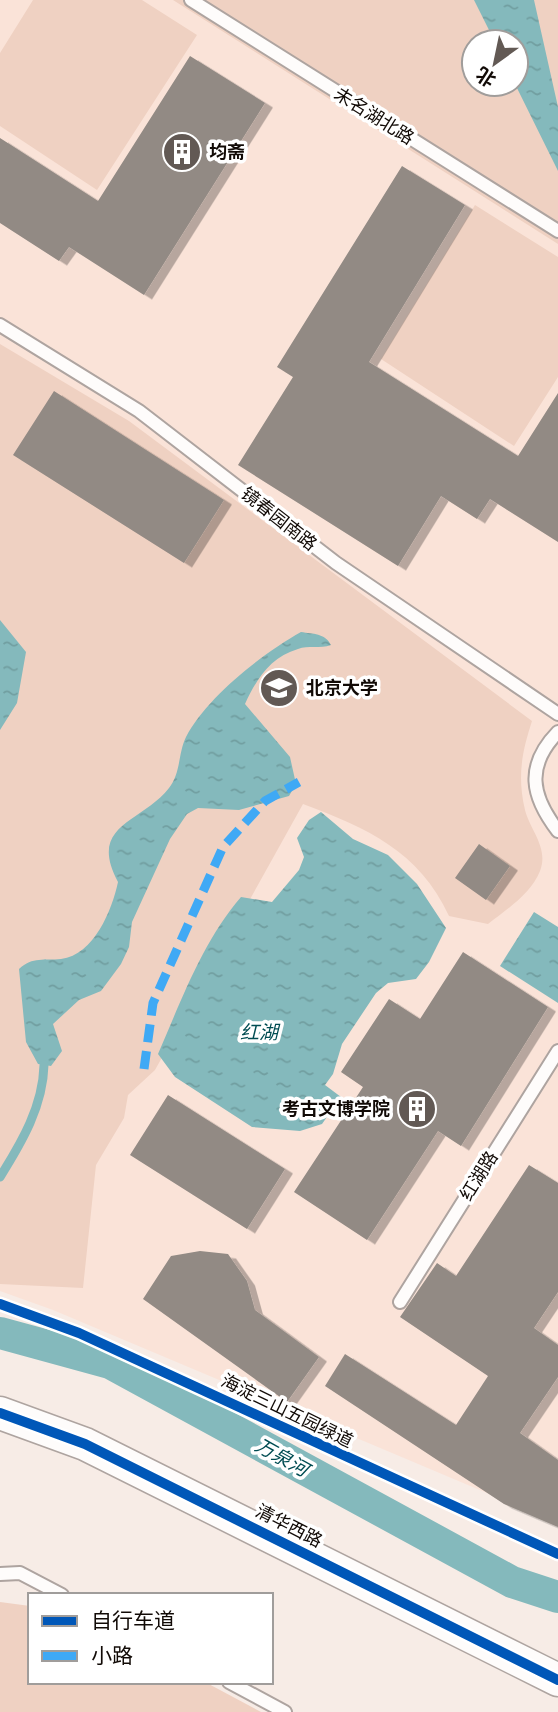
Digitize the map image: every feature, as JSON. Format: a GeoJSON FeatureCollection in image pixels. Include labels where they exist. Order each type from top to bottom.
{"type":"FeatureCollection","features":[{"type":"Feature","properties":{"kind":"main road","name":"清华西路"},"geometry":{"type":"LineString","coordinates":[[0,1413],[85,1444],[558,1680]]}},
{"type":"Feature","properties":{"kind":"lane","name":"未名湖北路"},"geometry":{"type":"LineString","coordinates":[[191,0],[558,231]]}},
{"type":"Feature","properties":{"kind":"lane","name":"镜春园南路"},"geometry":{"type":"LineString","coordinates":[[0,325],[139,411],[335,563],[558,714]]}},
{"type":"Feature","properties":{"kind":"lane"},"geometry":{"type":"LineString","coordinates":[[558,732],[542,748],[533,782],[545,814],[558,831]]}},
{"type":"Feature","properties":{"kind":"lane","name":"红湖路"},"geometry":{"type":"LineString","coordinates":[[400,1302],[558,1051]]}},
{"type":"Feature","properties":{"kind":"lane"},"geometry":{"type":"LineString","coordinates":[[0,1574],[20,1573],[58,1593]]}},
{"type":"Feature","properties":{"kind":"lane"},"geometry":{"type":"LineString","coordinates":[[233,1684],[285,1712]]}},
{"type":"Feature","properties":{"kind":"shaded area","name":"北京大学"},"geometry":{"type":"Polygon","coordinates":[[[0,0],[558,0],[558,1523],[53,1310],[0,1291],[0,0]]]}},
{"type":"Feature","properties":{"kind":"shaded area"},"geometry":{"type":"Polygon","coordinates":[[[33,0],[142,0],[197,35],[97,190],[0,126],[0,53],[33,0]]]}},
{"type":"Feature","properties":{"kind":"shaded area"},"geometry":{"type":"Polygon","coordinates":[[[173,0],[558,0],[558,244],[173,0]]]}},
{"type":"Feature","properties":{"kind":"shaded area"},"geometry":{"type":"Polygon","coordinates":[[[475,205],[558,257],[558,377],[514,446],[381,359],[475,205]]]}},
{"type":"Feature","properties":{"kind":"shaded area"},"geometry":{"type":"Polygon","coordinates":[[[0,344],[129,421],[532,721],[523,754],[521,786],[527,817],[541,847],[542,863],[536,879],[525,894],[488,924],[449,916],[423,874],[406,858],[349,822],[303,804],[155,1070],[128,1095],[124,1118],[96,1165],[83,1288],[0,1284],[0,344]]]}},
{"type":"Feature","properties":{"kind":"shaded area"},"geometry":{"type":"Polygon","coordinates":[[[0,1602],[28,1606],[28,1684],[209,1684],[261,1712],[0,1712],[0,1602]]]}},
{"type":"Feature","properties":{"kind":"water"},"geometry":{"type":"Polygon","coordinates":[[[474,0],[534,0],[558,107],[558,171],[522,98],[530,98],[530,28],[488,28],[474,0]]]}},
{"type":"Feature","properties":{"kind":"water"},"geometry":{"type":"Polygon","coordinates":[[[0,620],[26,652],[17,703],[0,730],[0,620]]]}},
{"type":"Feature","properties":{"kind":"water"},"geometry":{"type":"Polygon","coordinates":[[[301,632],[322,636],[331,645],[302,648],[279,658],[259,678],[245,704],[290,757],[296,784],[289,796],[239,810],[198,808],[187,814],[170,839],[132,922],[129,947],[121,964],[101,991],[79,1000],[53,1024],[62,1051],[51,1066],[38,1064],[26,1042],[19,969],[34,961],[73,956],[92,940],[106,918],[118,882],[110,863],[109,848],[113,836],[169,788],[176,776],[186,737],[207,707],[253,664],[301,632]]]}},
{"type":"Feature","properties":{"kind":"water","name":"红湖"},"geometry":{"type":"Polygon","coordinates":[[[321,812],[353,839],[388,855],[417,884],[446,928],[429,962],[416,979],[388,983],[376,993],[342,1044],[333,1074],[325,1085],[341,1097],[322,1124],[300,1131],[252,1127],[175,1077],[158,1054],[194,972],[227,914],[241,897],[272,902],[299,870],[304,857],[297,838],[309,820],[321,812]]]}},
{"type":"Feature","properties":{"kind":"water"},"geometry":{"type":"Polygon","coordinates":[[[534,912],[558,927],[558,1003],[500,966],[534,912]]]}},
{"type":"Feature","properties":{"kind":"building","name":"均斋"},"geometry":{"type":"Polygon","coordinates":[[[190,56],[265,103],[144,295],[69,247],[59,261],[0,223],[0,138],[98,201],[190,56]]]}},
{"type":"Feature","properties":{"kind":"building"},"geometry":{"type":"Polygon","coordinates":[[[402,166],[465,205],[369,362],[518,456],[558,393],[558,542],[490,499],[477,519],[441,496],[398,566],[238,465],[293,377],[277,367],[402,166]]]}},
{"type":"Feature","properties":{"kind":"building"},"geometry":{"type":"Polygon","coordinates":[[[54,391],[224,500],[184,563],[13,455],[54,391]]]}},
{"type":"Feature","properties":{"kind":"building"},"geometry":{"type":"Polygon","coordinates":[[[479,844],[510,866],[486,900],[455,878],[479,844]]]}},
{"type":"Feature","properties":{"kind":"building","name":"考古文博学院"},"geometry":{"type":"Polygon","coordinates":[[[463,952],[548,1007],[461,1146],[438,1131],[367,1240],[294,1192],[363,1087],[341,1072],[389,999],[420,1019],[463,952]]]}},
{"type":"Feature","properties":{"kind":"building"},"geometry":{"type":"Polygon","coordinates":[[[168,1095],[285,1169],[247,1229],[130,1155],[168,1095]]]}},
{"type":"Feature","properties":{"kind":"building"},"geometry":{"type":"Polygon","coordinates":[[[529,1165],[558,1183],[558,1292],[534,1328],[558,1345],[558,1377],[520,1433],[558,1460],[558,1527],[504,1504],[325,1386],[345,1354],[456,1425],[488,1376],[400,1317],[437,1263],[456,1276],[529,1165]]]}},
{"type":"Feature","properties":{"kind":"building"},"geometry":{"type":"Polygon","coordinates":[[[200,1251],[228,1254],[247,1281],[255,1310],[319,1357],[287,1402],[143,1299],[171,1256],[200,1251]]]}},
{"type":"Feature","properties":{"kind":"waterway"},"geometry":{"type":"LineString","coordinates":[[0,1177],[23,1137],[35,1109],[44,1065]]}},
{"type":"Feature","properties":{"kind":"waterway","name":"万泉河"},"geometry":{"type":"LineString","coordinates":[[0,1333],[110,1363],[512,1582],[558,1597]]}},
{"type":"Feature","properties":{"kind":"marked path"},"geometry":{"type":"LineString","coordinates":[[144,1069],[153,1003],[223,847],[265,801],[299,782]]}},
{"type":"Feature","properties":{"kind":"cycle path","name":"海淀三山五园绿道"},"geometry":{"type":"LineString","coordinates":[[0,1304],[79,1333],[558,1554]]}},
{"type":"Feature","properties":{"kind":"cycle path"},"geometry":{"type":"LineString","coordinates":[[0,1413],[85,1444],[558,1680]]}},
{"type":"Feature","properties":{"kind":"place","name":"均斋"},"geometry":{"type":"Point","coordinates":[182,152]}},
{"type":"Feature","properties":{"kind":"place","name":"北京大学"},"geometry":{"type":"Point","coordinates":[279,688]}},
{"type":"Feature","properties":{"kind":"place","name":"考古文博学院"},"geometry":{"type":"Point","coordinates":[417,1109]}}]}
